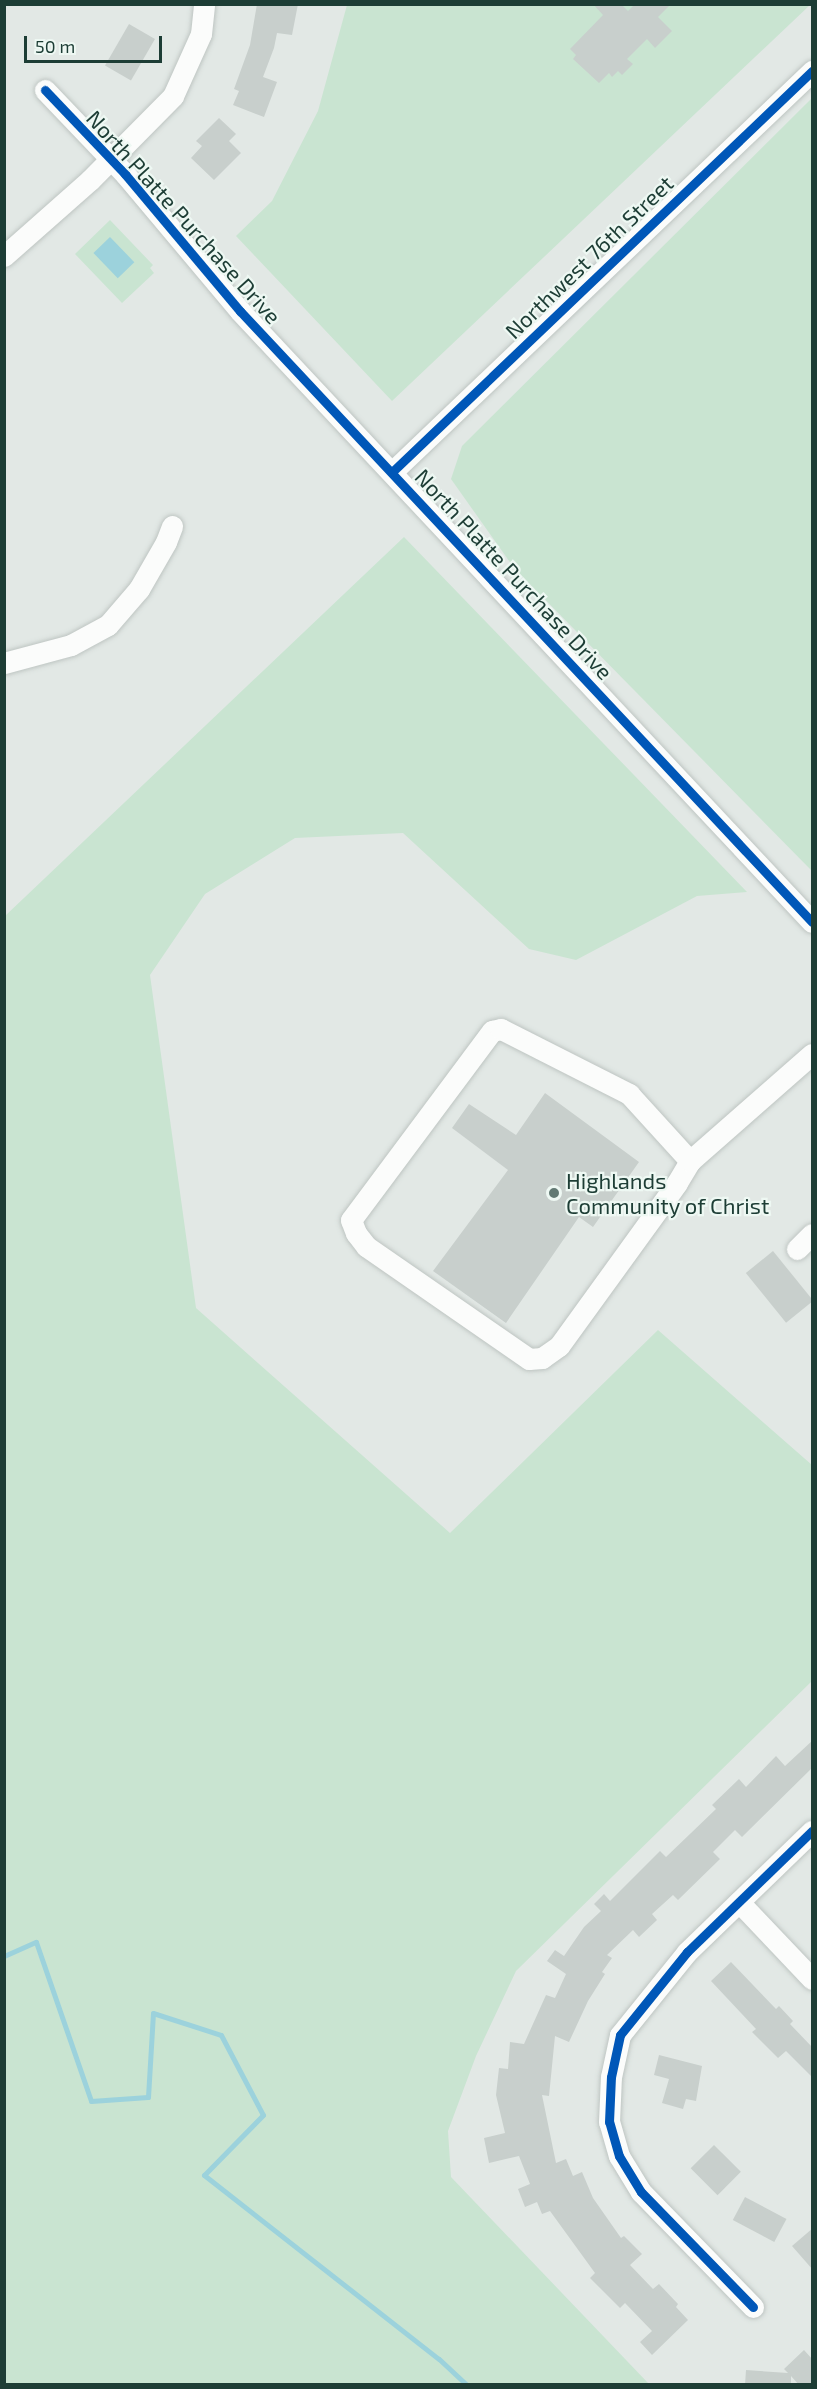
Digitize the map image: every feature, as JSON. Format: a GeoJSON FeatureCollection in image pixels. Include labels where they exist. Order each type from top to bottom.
{"type":"FeatureCollection","features":[{"type":"Feature","properties":{"kind":"street"},"geometry":{"type":"LineString","coordinates":[[4,256],[111,159],[173,96],[201,34],[204,4]]}},
{"type":"Feature","properties":{"kind":"street","name":"Northwest 76th Street"},"geometry":{"type":"LineString","coordinates":[[392,472],[813,71]]}},
{"type":"Feature","properties":{"kind":"street","name":"North Platte Purchase Drive"},"geometry":{"type":"LineString","coordinates":[[45,90],[111,159],[240,311],[813,922]]}},
{"type":"Feature","properties":{"kind":"street"},"geometry":{"type":"LineString","coordinates":[[4,663],[71,645],[108,625],[139,589],[166,542],[172,526]]}},
{"type":"Feature","properties":{"kind":"street"},"geometry":{"type":"LineString","coordinates":[[690,1161],[629,1094],[501,1029],[492,1030],[351,1220],[356,1233],[366,1246],[529,1359],[542,1358],[559,1346],[677,1183],[690,1161],[813,1054]]}},
{"type":"Feature","properties":{"kind":"street"},"geometry":{"type":"LineString","coordinates":[[797,1249],[813,1234]]}},
{"type":"Feature","properties":{"kind":"street"},"geometry":{"type":"LineString","coordinates":[[753,2307],[641,2192],[619,2156],[609,2122],[611,2077],[620,2035],[687,1952],[813,1832]]}},
{"type":"Feature","properties":{"kind":"street"},"geometry":{"type":"LineString","coordinates":[[739,1902],[813,1979]]}},
{"type":"Feature","properties":{"kind":"green space"},"geometry":{"type":"Polygon","coordinates":[[[347,5],[810,5],[392,401],[236,236],[272,201],[318,111],[347,5]]]}},
{"type":"Feature","properties":{"kind":"green space"},"geometry":{"type":"Polygon","coordinates":[[[812,98],[812,871],[514,568],[451,479],[462,446],[812,98]]]}},
{"type":"Feature","properties":{"kind":"green space"},"geometry":{"type":"Polygon","coordinates":[[[110,220],[153,265],[150,268],[154,273],[122,303],[75,254],[110,220]]]}},
{"type":"Feature","properties":{"kind":"green space"},"geometry":{"type":"Polygon","coordinates":[[[404,537],[747,892],[697,896],[576,960],[529,949],[403,833],[295,838],[205,894],[150,975],[196,1308],[450,1533],[658,1330],[812,1465],[812,1681],[516,1971],[476,2056],[448,2131],[451,2177],[649,2384],[5,2384],[5,916],[404,537]]]}},
{"type":"Feature","properties":{"kind":"water"},"geometry":{"type":"Polygon","coordinates":[[[110,237],[134,262],[118,278],[93,253],[110,237]]]}},
{"type":"Feature","properties":{"kind":"building"},"geometry":{"type":"Polygon","coordinates":[[[257,4],[298,4],[292,35],[277,33],[263,77],[277,82],[264,117],[233,105],[239,91],[234,89],[250,45],[257,4]]]}},
{"type":"Feature","properties":{"kind":"building"},"geometry":{"type":"Polygon","coordinates":[[[593,4],[621,4],[628,11],[635,4],[671,4],[658,17],[672,31],[655,48],[647,39],[627,59],[633,64],[622,75],[618,71],[612,77],[609,73],[599,83],[573,59],[576,55],[570,49],[603,15],[593,4]]]}},
{"type":"Feature","properties":{"kind":"building"},"geometry":{"type":"Polygon","coordinates":[[[129,24],[155,39],[131,81],[105,66],[129,24]]]}},
{"type":"Feature","properties":{"kind":"building"},"geometry":{"type":"Polygon","coordinates":[[[219,118],[236,134],[229,141],[241,153],[214,180],[191,158],[202,146],[196,141],[219,118]]]}},
{"type":"Feature","properties":{"kind":"building","name":"Highlands Community of Christ"},"geometry":{"type":"Polygon","coordinates":[[[545,1093],[639,1162],[593,1227],[579,1217],[506,1323],[433,1271],[508,1170],[452,1128],[469,1104],[516,1135],[545,1093]]]}},
{"type":"Feature","properties":{"kind":"building"},"geometry":{"type":"Polygon","coordinates":[[[773,1251],[812,1299],[812,1302],[786,1323],[746,1273],[773,1251]]]}},
{"type":"Feature","properties":{"kind":"building"},"geometry":{"type":"Polygon","coordinates":[[[813,1740],[813,1767],[742,1837],[735,1830],[713,1852],[720,1859],[678,1900],[673,1895],[652,1914],[657,1920],[639,1937],[633,1930],[607,1955],[612,1958],[602,1972],[605,1974],[588,2001],[569,2042],[555,2036],[549,2096],[542,2095],[556,2163],[566,2159],[573,2176],[582,2172],[593,2198],[621,2238],[624,2236],[642,2254],[630,2265],[653,2289],[659,2284],[678,2304],[676,2307],[688,2320],[652,2355],[640,2342],[652,2331],[625,2303],[620,2308],[590,2278],[595,2273],[550,2211],[542,2214],[537,2202],[525,2207],[518,2189],[530,2184],[519,2156],[489,2163],[484,2138],[505,2133],[496,2095],[499,2068],[508,2069],[510,2042],[524,2044],[546,1995],[555,1998],[566,1974],[547,1961],[555,1950],[564,1956],[584,1927],[601,1911],[594,1904],[604,1894],[610,1901],[660,1851],[666,1857],[716,1809],[712,1805],[739,1779],[746,1787],[776,1756],[785,1766],[813,1740]]]}},
{"type":"Feature","properties":{"kind":"building"},"geometry":{"type":"Polygon","coordinates":[[[731,1962],[776,2009],[779,2006],[793,2021],[790,2024],[813,2048],[813,2078],[786,2051],[778,2058],[752,2032],[756,2029],[711,1981],[731,1962]]]}},
{"type":"Feature","properties":{"kind":"building"},"geometry":{"type":"Polygon","coordinates":[[[659,2055],[702,2066],[696,2101],[686,2099],[683,2109],[662,2103],[669,2079],[654,2075],[659,2055]]]}},
{"type":"Feature","properties":{"kind":"building"},"geometry":{"type":"Polygon","coordinates":[[[714,2145],[741,2172],[718,2195],[691,2168],[714,2145]]]}},
{"type":"Feature","properties":{"kind":"building"},"geometry":{"type":"Polygon","coordinates":[[[745,2197],[786,2219],[774,2242],[733,2220],[745,2197]]]}},
{"type":"Feature","properties":{"kind":"building"},"geometry":{"type":"Polygon","coordinates":[[[813,2228],[813,2270],[792,2246],[813,2228]]]}},
{"type":"Feature","properties":{"kind":"building"},"geometry":{"type":"Polygon","coordinates":[[[804,2350],[813,2360],[813,2385],[799,2385],[791,2376],[791,2385],[745,2385],[746,2370],[788,2373],[784,2369],[804,2350]]]}},
{"type":"Feature","properties":{"kind":"waterway"},"geometry":{"type":"LineString","coordinates":[[4,1956],[36,1942],[91,2101],[148,2097],[153,2013],[221,2035],[263,2115],[204,2175],[439,2359],[466,2384]]}},
{"type":"Feature","properties":{"kind":"cycle path"},"geometry":{"type":"LineString","coordinates":[[392,472],[812,71]]}},
{"type":"Feature","properties":{"kind":"cycle path"},"geometry":{"type":"LineString","coordinates":[[45,90],[125,174],[240,311],[812,922]]}},
{"type":"Feature","properties":{"kind":"cycle path"},"geometry":{"type":"LineString","coordinates":[[753,2307],[641,2192],[619,2156],[609,2122],[611,2077],[620,2035],[687,1952],[812,1831]]}},
{"type":"Feature","properties":{"kind":"place","name":"Highlands Community of Christ"},"geometry":{"type":"Point","coordinates":[554,1193]}}]}
